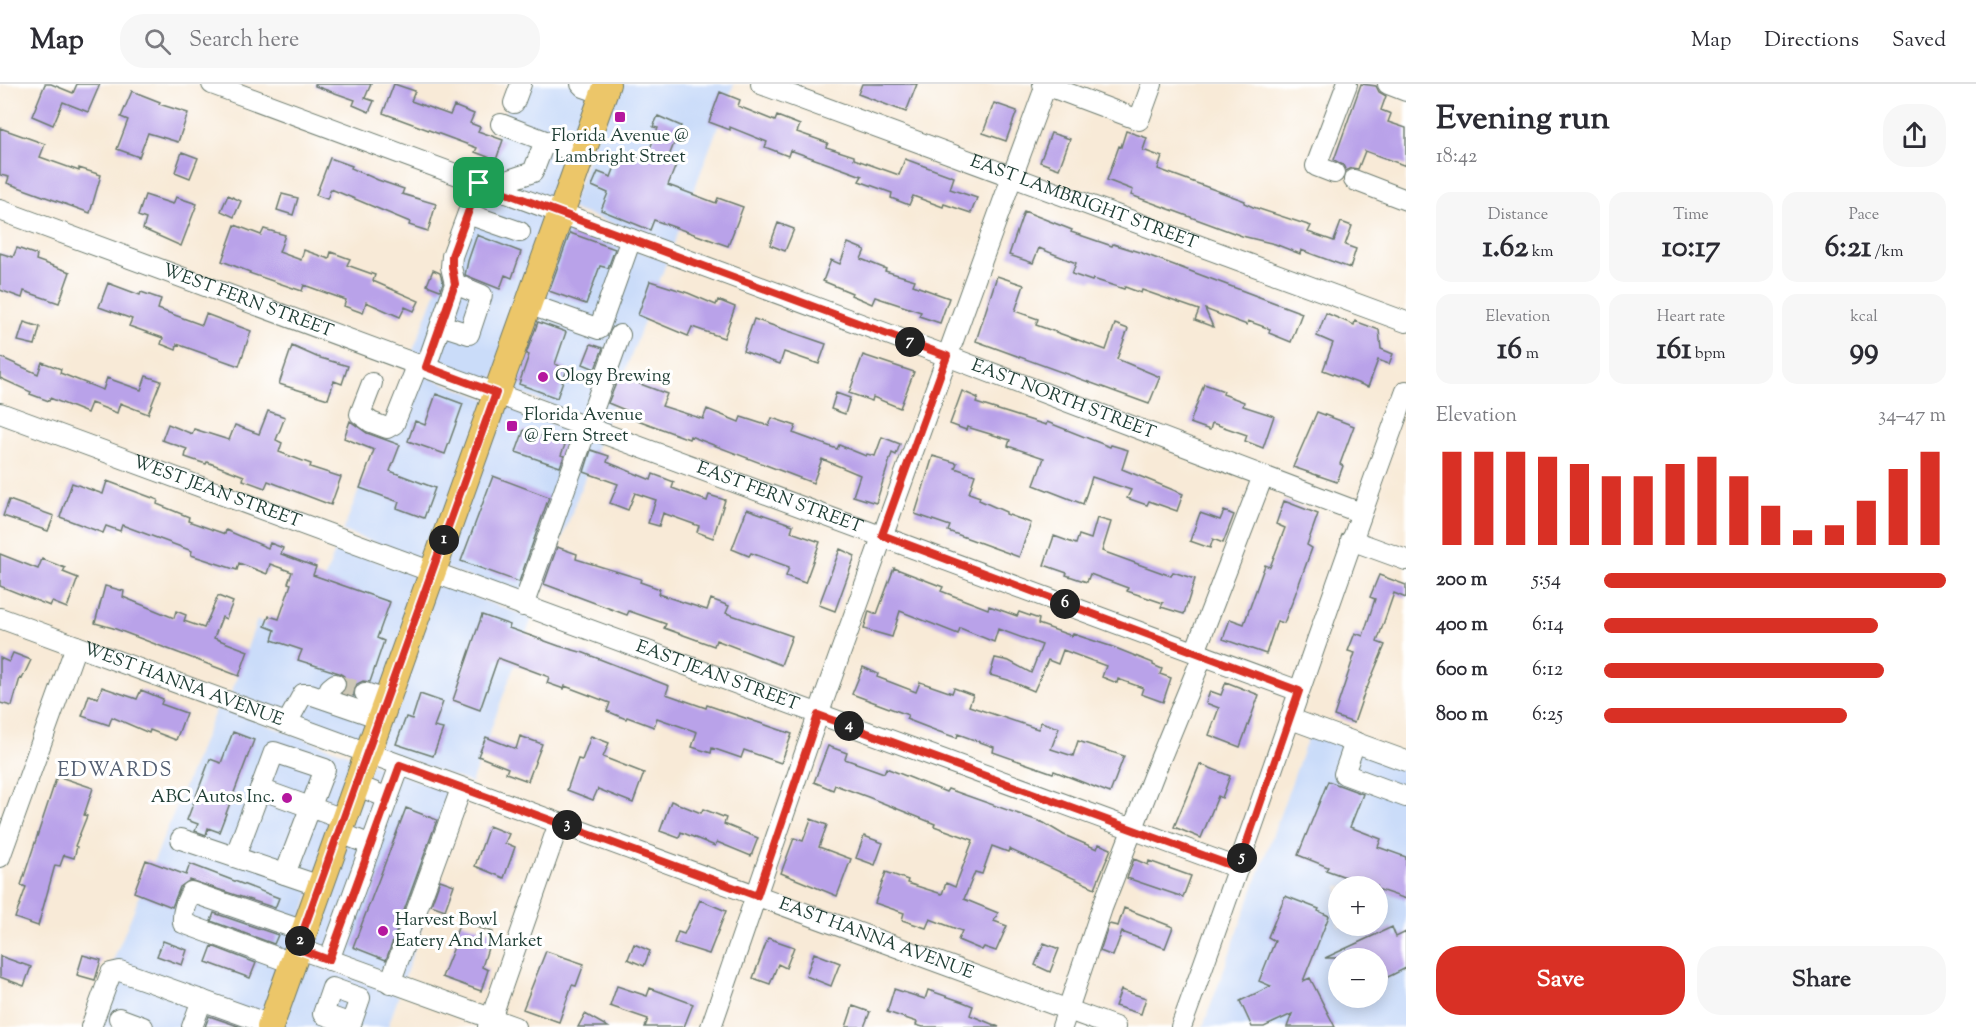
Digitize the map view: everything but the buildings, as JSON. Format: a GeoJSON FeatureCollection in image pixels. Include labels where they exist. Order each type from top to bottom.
{"type":"FeatureCollection","features":[{"type":"Feature","properties":{"kind":"main road"},"geometry":{"type":"LineString","coordinates":[[271,1026],[367,753],[377,704],[432,573],[582,155],[597,87]]}},
{"type":"Feature","properties":{"kind":"street","name":"EAST NORTH STREET"},"geometry":{"type":"LineString","coordinates":[[212,84],[947,356],[1361,513]]}},
{"type":"Feature","properties":{"kind":"street"},"geometry":{"type":"LineString","coordinates":[[514,103],[521,84]]}},
{"type":"Feature","properties":{"kind":"street","name":"EAST LAMBRIGHT STREET"},"geometry":{"type":"LineString","coordinates":[[761,84],[1406,322]]}},
{"type":"Feature","properties":{"kind":"street"},"geometry":{"type":"LineString","coordinates":[[711,1027],[818,715],[1045,85],[1139,120],[1152,84]]}},
{"type":"Feature","properties":{"kind":"street"},"geometry":{"type":"LineString","coordinates":[[1334,173],[1316,166],[1347,84]]}},
{"type":"Feature","properties":{"kind":"street"},"geometry":{"type":"LineString","coordinates":[[1388,84],[1406,91]]}},
{"type":"Feature","properties":{"kind":"street"},"geometry":{"type":"LineString","coordinates":[[501,124],[582,155]]}},
{"type":"Feature","properties":{"kind":"street"},"geometry":{"type":"LineString","coordinates":[[507,193],[512,179],[533,172],[544,141]]}},
{"type":"Feature","properties":{"kind":"street"},"geometry":{"type":"LineString","coordinates":[[1354,180],[1406,200]]}},
{"type":"Feature","properties":{"kind":"street"},"geometry":{"type":"LineString","coordinates":[[372,383],[360,414],[371,422],[387,428],[394,424],[441,325],[455,284],[452,256],[479,183]]}},
{"type":"Feature","properties":{"kind":"street","name":"WEST FERN STREET"},"geometry":{"type":"LineString","coordinates":[[0,210],[496,393]]}},
{"type":"Feature","properties":{"kind":"street"},"geometry":{"type":"LineString","coordinates":[[468,214],[520,232]]}},
{"type":"Feature","properties":{"kind":"street"},"geometry":{"type":"LineString","coordinates":[[528,304],[599,329],[631,239]]}},
{"type":"Feature","properties":{"kind":"street"},"geometry":{"type":"LineString","coordinates":[[441,325],[469,334],[482,295],[455,284]]}},
{"type":"Feature","properties":{"kind":"street"},"geometry":{"type":"LineString","coordinates":[[523,606],[620,335]]}},
{"type":"Feature","properties":{"kind":"street"},"geometry":{"type":"LineString","coordinates":[[1181,1027],[1291,719],[1351,540],[1406,391]]}},
{"type":"Feature","properties":{"kind":"street","name":"EAST FERN STREET"},"geometry":{"type":"LineString","coordinates":[[496,393],[1299,691]]}},
{"type":"Feature","properties":{"kind":"street","name":"WEST JEAN STREET"},"geometry":{"type":"LineString","coordinates":[[0,413],[432,573]]}},
{"type":"Feature","properties":{"kind":"street"},"geometry":{"type":"LineString","coordinates":[[1065,1018],[1102,908],[1134,830],[1263,476]]}},
{"type":"Feature","properties":{"kind":"street"},"geometry":{"type":"LineString","coordinates":[[1351,540],[1406,560]]}},
{"type":"Feature","properties":{"kind":"street","name":"EAST JEAN STREET"},"geometry":{"type":"LineString","coordinates":[[432,573],[1238,868]]}},
{"type":"Feature","properties":{"kind":"street","name":"WEST HANNA AVENUE"},"geometry":{"type":"LineString","coordinates":[[0,618],[367,753]]}},
{"type":"Feature","properties":{"kind":"street"},"geometry":{"type":"LineString","coordinates":[[0,857],[76,646]]}},
{"type":"Feature","properties":{"kind":"street"},"geometry":{"type":"LineString","coordinates":[[288,757],[292,725],[298,700],[303,694],[331,692],[377,704]]}},
{"type":"Feature","properties":{"kind":"street"},"geometry":{"type":"LineString","coordinates":[[1291,719],[1406,761]]}},
{"type":"Feature","properties":{"kind":"street"},"geometry":{"type":"LineString","coordinates":[[1355,742],[1344,774],[1406,797]]}},
{"type":"Feature","properties":{"kind":"street"},"geometry":{"type":"LineString","coordinates":[[235,857],[274,752],[325,770],[285,874]]}},
{"type":"Feature","properties":{"kind":"street","name":"EAST HANNA AVENUE"},"geometry":{"type":"LineString","coordinates":[[367,753],[757,896],[1065,1018],[1115,1027]]}},
{"type":"Feature","properties":{"kind":"street"},"geometry":{"type":"LineString","coordinates":[[329,960],[400,765]]}},
{"type":"Feature","properties":{"kind":"street"},"geometry":{"type":"LineString","coordinates":[[356,786],[388,798]]}},
{"type":"Feature","properties":{"kind":"street"},"geometry":{"type":"LineString","coordinates":[[260,789],[311,807],[371,845]]}},
{"type":"Feature","properties":{"kind":"street"},"geometry":{"type":"LineString","coordinates":[[390,983],[461,789]]}},
{"type":"Feature","properties":{"kind":"street"},"geometry":{"type":"LineString","coordinates":[[489,1023],[559,823]]}},
{"type":"Feature","properties":{"kind":"street"},"geometry":{"type":"LineString","coordinates":[[181,839],[320,886]]}},
{"type":"Feature","properties":{"kind":"street"},"geometry":{"type":"LineString","coordinates":[[298,947],[183,923],[182,915],[186,903],[191,892],[298,947],[329,960],[489,1023],[515,1027]]}},
{"type":"Feature","properties":{"kind":"street"},"geometry":{"type":"LineString","coordinates":[[343,992],[352,968]]}},
{"type":"Feature","properties":{"kind":"street"},"geometry":{"type":"LineString","coordinates":[[91,1027],[111,973],[120,971],[271,1026]]}},
{"type":"Feature","properties":{"kind":"street"},"geometry":{"type":"LineString","coordinates":[[192,1027],[202,1000]]}},
{"type":"Feature","properties":{"kind":"street"},"geometry":{"type":"LineString","coordinates":[[119,1018],[143,1027]]}},
{"type":"Feature","properties":{"kind":"shaded area"},"geometry":{"type":"Polygon","coordinates":[[[517,84],[599,84],[557,203],[481,175],[517,84]]]}},
{"type":"Feature","properties":{"kind":"shaded area"},"geometry":{"type":"Polygon","coordinates":[[[615,84],[734,84],[673,246],[570,208],[615,84]]]}},
{"type":"Feature","properties":{"kind":"shaded area"},"geometry":{"type":"Polygon","coordinates":[[[475,191],[551,219],[492,383],[412,353],[475,191]]]}},
{"type":"Feature","properties":{"kind":"shaded area"},"geometry":{"type":"Polygon","coordinates":[[[565,224],[667,261],[605,425],[506,388],[565,224]]]}},
{"type":"Feature","properties":{"kind":"shaded area"},"geometry":{"type":"Polygon","coordinates":[[[406,369],[487,399],[428,562],[343,531],[406,369]]]}},
{"type":"Feature","properties":{"kind":"shaded area"},"geometry":{"type":"Polygon","coordinates":[[[500,404],[599,440],[538,603],[442,567],[500,404]]]}},
{"type":"Feature","properties":{"kind":"shaded area"},"geometry":{"type":"Polygon","coordinates":[[[337,546],[422,578],[363,743],[231,694],[257,620],[302,638],[337,546]]]}},
{"type":"Feature","properties":{"kind":"shaded area"},"geometry":{"type":"Polygon","coordinates":[[[436,583],[532,618],[471,783],[377,748],[436,583]]]}},
{"type":"Feature","properties":{"kind":"shaded area"},"geometry":{"type":"Polygon","coordinates":[[[217,707],[358,758],[263,1027],[86,1027],[217,707]]]}},
{"type":"Feature","properties":{"kind":"shaded area"},"geometry":{"type":"Polygon","coordinates":[[[1310,732],[1406,767],[1406,1027],[1203,1027],[1310,732]]]}},
{"type":"Feature","properties":{"kind":"shaded area"},"geometry":{"type":"Polygon","coordinates":[[[371,763],[466,799],[404,979],[307,943],[371,763]]]}},
{"type":"Feature","properties":{"kind":"shaded area"},"geometry":{"type":"Polygon","coordinates":[[[302,959],[399,995],[388,1027],[278,1027],[302,959]]]}},
{"type":"Feature","properties":{"kind":"tunnel"},"geometry":{"type":"LineString","coordinates":[[335,684],[365,693]]}},
{"type":"Feature","properties":{"kind":"place","name":"Florida Avenue @ Lambright Street"},"geometry":{"type":"Point","coordinates":[620,117]}},
{"type":"Feature","properties":{"kind":"place","name":"Ology Brewing"},"geometry":{"type":"Point","coordinates":[543,377]}},
{"type":"Feature","properties":{"kind":"place","name":"Florida Avenue @ Fern Street"},"geometry":{"type":"Point","coordinates":[512,426]}},
{"type":"Feature","properties":{"kind":"place","name":"ABC Autos Inc."},"geometry":{"type":"Point","coordinates":[287,798]}},
{"type":"Feature","properties":{"kind":"place","name":"Harvest Bowl Eatery And Market"},"geometry":{"type":"Point","coordinates":[383,931]}},
{"type":"Feature","properties":{"kind":"district","name":"EDWARDS"},"geometry":{"type":"Point","coordinates":[115,771]}},
{"type":"Feature","properties":{"kind":"route"},"geometry":{"type":"LineString","coordinates":[[479,183],[947,356],[882,535],[1299,691],[1238,868],[818,715],[757,896],[400,765],[329,960],[297,948],[496,393],[426,367],[455,284],[452,256],[479,183]]}}]}
